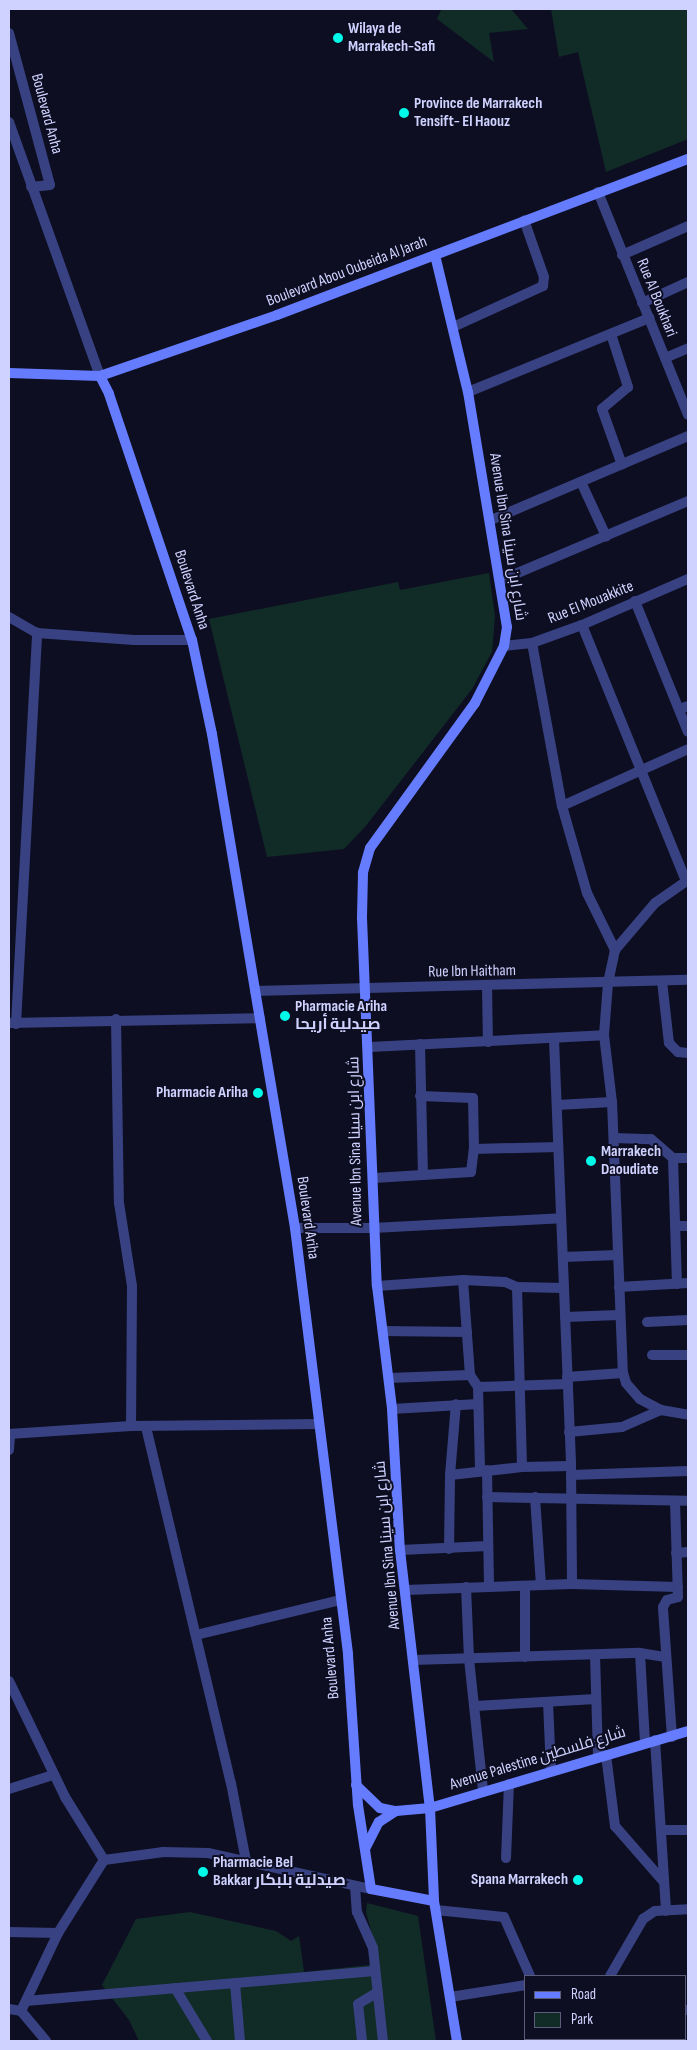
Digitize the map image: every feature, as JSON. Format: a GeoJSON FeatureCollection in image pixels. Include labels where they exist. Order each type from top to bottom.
{"type":"FeatureCollection","features":[{"type":"Feature","properties":{"kind":"street","name":"Boulevard Anha"},"geometry":{"type":"LineString","coordinates":[[9,33],[50,185],[31,187]]}},
{"type":"Feature","properties":{"kind":"street","name":"Boulevard Anha"},"geometry":{"type":"LineString","coordinates":[[9,122],[100,376],[109,394],[192,640],[212,734],[260,1018]]}},
{"type":"Feature","properties":{"kind":"street","name":"Boulevard Abou Oubeida Al Jarah"},"geometry":{"type":"LineString","coordinates":[[9,373],[100,376],[434,255],[598,192],[688,160]]}},
{"type":"Feature","properties":{"kind":"street","name":"Rue Al Boukhari"},"geometry":{"type":"LineString","coordinates":[[598,192],[688,415]]}},
{"type":"Feature","properties":{"kind":"street"},"geometry":{"type":"LineString","coordinates":[[453,327],[543,286],[544,277],[524,220]]}},
{"type":"Feature","properties":{"kind":"street"},"geometry":{"type":"LineString","coordinates":[[622,255],[688,226]]}},
{"type":"Feature","properties":{"kind":"street","name":"Avenue Ibn Sina شارع ابن سينا"},"geometry":{"type":"LineString","coordinates":[[434,255],[468,392],[508,627],[504,646],[474,702],[370,848],[363,873],[365,988],[370,1047],[374,1178],[372,1228],[392,1408],[400,1550],[430,1808],[435,1905],[457,2041]]}},
{"type":"Feature","properties":{"kind":"street"},"geometry":{"type":"LineString","coordinates":[[642,303],[688,282]]}},
{"type":"Feature","properties":{"kind":"street"},"geometry":{"type":"LineString","coordinates":[[468,392],[649,318]]}},
{"type":"Feature","properties":{"kind":"street"},"geometry":{"type":"LineString","coordinates":[[611,334],[628,387],[602,409],[622,464]]}},
{"type":"Feature","properties":{"kind":"street"},"geometry":{"type":"LineString","coordinates":[[665,358],[688,348]]}},
{"type":"Feature","properties":{"kind":"street"},"geometry":{"type":"LineString","coordinates":[[491,520],[688,436]]}},
{"type":"Feature","properties":{"kind":"street"},"geometry":{"type":"LineString","coordinates":[[581,482],[606,536]]}},
{"type":"Feature","properties":{"kind":"street"},"geometry":{"type":"LineString","coordinates":[[501,580],[688,501]]}},
{"type":"Feature","properties":{"kind":"street","name":"Rue El Mouakkite"},"geometry":{"type":"LineString","coordinates":[[504,646],[532,642],[582,625],[688,579]]}},
{"type":"Feature","properties":{"kind":"street"},"geometry":{"type":"LineString","coordinates":[[635,601],[684,707],[688,732]]}},
{"type":"Feature","properties":{"kind":"street"},"geometry":{"type":"LineString","coordinates":[[9,618],[37,633],[134,640],[192,640]]}},
{"type":"Feature","properties":{"kind":"street"},"geometry":{"type":"LineString","coordinates":[[582,625],[687,881],[655,903],[615,950],[608,983],[604,1035],[612,1102],[619,1315],[623,1373],[626,1384],[640,1399],[661,1410],[688,1415]]}},
{"type":"Feature","properties":{"kind":"street"},"geometry":{"type":"LineString","coordinates":[[37,633],[12,1024],[116,1018],[260,1018]]}},
{"type":"Feature","properties":{"kind":"street"},"geometry":{"type":"LineString","coordinates":[[532,642],[562,806],[587,893],[615,950]]}},
{"type":"Feature","properties":{"kind":"street"},"geometry":{"type":"LineString","coordinates":[[562,806],[688,749]]}},
{"type":"Feature","properties":{"kind":"street","name":"Rue Ibn Haitham"},"geometry":{"type":"LineString","coordinates":[[255,991],[488,987],[688,980]]}},
{"type":"Feature","properties":{"kind":"street"},"geometry":{"type":"LineString","coordinates":[[662,981],[669,1043],[678,1052],[688,1053]]}},
{"type":"Feature","properties":{"kind":"street"},"geometry":{"type":"LineString","coordinates":[[488,987],[488,1042]]}},
{"type":"Feature","properties":{"kind":"street"},"geometry":{"type":"LineString","coordinates":[[116,1018],[118,1203],[132,1286],[131,1426]]}},
{"type":"Feature","properties":{"kind":"street","name":"Boulevard Ariha"},"geometry":{"type":"LineString","coordinates":[[260,1018],[295,1228],[318,1424]]}},
{"type":"Feature","properties":{"kind":"street"},"geometry":{"type":"LineString","coordinates":[[370,1047],[604,1035]]}},
{"type":"Feature","properties":{"kind":"street"},"geometry":{"type":"LineString","coordinates":[[554,1039],[572,1501],[572,1584]]}},
{"type":"Feature","properties":{"kind":"street"},"geometry":{"type":"LineString","coordinates":[[420,1044],[423,1175]]}},
{"type":"Feature","properties":{"kind":"street"},"geometry":{"type":"LineString","coordinates":[[374,1178],[472,1172],[474,1149],[473,1098],[420,1096]]}},
{"type":"Feature","properties":{"kind":"street"},"geometry":{"type":"LineString","coordinates":[[558,1105],[612,1102]]}},
{"type":"Feature","properties":{"kind":"street"},"geometry":{"type":"LineString","coordinates":[[614,1138],[651,1139],[673,1158],[688,1158]]}},
{"type":"Feature","properties":{"kind":"street"},"geometry":{"type":"LineString","coordinates":[[474,1149],[558,1147]]}},
{"type":"Feature","properties":{"kind":"street"},"geometry":{"type":"LineString","coordinates":[[673,1158],[676,1284]]}},
{"type":"Feature","properties":{"kind":"street"},"geometry":{"type":"LineString","coordinates":[[295,1228],[372,1228],[561,1218]]}},
{"type":"Feature","properties":{"kind":"street"},"geometry":{"type":"LineString","coordinates":[[675,1226],[688,1226]]}},
{"type":"Feature","properties":{"kind":"street"},"geometry":{"type":"LineString","coordinates":[[563,1257],[618,1256]]}},
{"type":"Feature","properties":{"kind":"street"},"geometry":{"type":"LineString","coordinates":[[377,1286],[464,1280],[505,1282],[518,1287],[564,1288]]}},
{"type":"Feature","properties":{"kind":"street"},"geometry":{"type":"LineString","coordinates":[[464,1280],[470,1375],[478,1387],[483,1470],[487,1497],[489,1587]]}},
{"type":"Feature","properties":{"kind":"street"},"geometry":{"type":"LineString","coordinates":[[618,1287],[688,1283]]}},
{"type":"Feature","properties":{"kind":"street"},"geometry":{"type":"LineString","coordinates":[[518,1287],[522,1466]]}},
{"type":"Feature","properties":{"kind":"street"},"geometry":{"type":"LineString","coordinates":[[565,1317],[619,1315]]}},
{"type":"Feature","properties":{"kind":"street"},"geometry":{"type":"LineString","coordinates":[[646,1322],[688,1320]]}},
{"type":"Feature","properties":{"kind":"street"},"geometry":{"type":"LineString","coordinates":[[383,1332],[467,1332]]}},
{"type":"Feature","properties":{"kind":"street"},"geometry":{"type":"LineString","coordinates":[[652,1356],[688,1355]]}},
{"type":"Feature","properties":{"kind":"street"},"geometry":{"type":"LineString","coordinates":[[478,1387],[520,1386],[623,1373]]}},
{"type":"Feature","properties":{"kind":"street"},"geometry":{"type":"LineString","coordinates":[[389,1378],[470,1375]]}},
{"type":"Feature","properties":{"kind":"street"},"geometry":{"type":"LineString","coordinates":[[450,1550],[450,1475],[456,1404]]}},
{"type":"Feature","properties":{"kind":"street"},"geometry":{"type":"LineString","coordinates":[[392,1408],[478,1404]]}},
{"type":"Feature","properties":{"kind":"street"},"geometry":{"type":"LineString","coordinates":[[569,1432],[622,1427],[661,1410]]}},
{"type":"Feature","properties":{"kind":"street","name":"Boulevard Anha"},"geometry":{"type":"LineString","coordinates":[[318,1424],[341,1600],[356,1784],[371,1889]]}},
{"type":"Feature","properties":{"kind":"street"},"geometry":{"type":"LineString","coordinates":[[9,1450],[9,1434],[131,1426],[318,1424]]}},
{"type":"Feature","properties":{"kind":"street"},"geometry":{"type":"LineString","coordinates":[[146,1427],[196,1635],[246,1862]]}},
{"type":"Feature","properties":{"kind":"street"},"geometry":{"type":"LineString","coordinates":[[450,1475],[522,1466],[571,1471],[688,1470]]}},
{"type":"Feature","properties":{"kind":"street"},"geometry":{"type":"LineString","coordinates":[[487,1497],[535,1497],[572,1501],[675,1503],[688,1501]]}},
{"type":"Feature","properties":{"kind":"street"},"geometry":{"type":"LineString","coordinates":[[535,1497],[541,1585]]}},
{"type":"Feature","properties":{"kind":"street"},"geometry":{"type":"LineString","coordinates":[[675,1503],[676,1553],[682,1594]]}},
{"type":"Feature","properties":{"kind":"street"},"geometry":{"type":"LineString","coordinates":[[400,1550],[450,1550],[488,1546]]}},
{"type":"Feature","properties":{"kind":"street"},"geometry":{"type":"LineString","coordinates":[[676,1553],[688,1552]]}},
{"type":"Feature","properties":{"kind":"street"},"geometry":{"type":"LineString","coordinates":[[405,1590],[572,1584],[682,1594]]}},
{"type":"Feature","properties":{"kind":"street"},"geometry":{"type":"LineString","coordinates":[[525,1586],[525,1657]]}},
{"type":"Feature","properties":{"kind":"street"},"geometry":{"type":"LineString","coordinates":[[466,1588],[469,1659],[483,1791]]}},
{"type":"Feature","properties":{"kind":"street"},"geometry":{"type":"LineString","coordinates":[[672,1737],[663,1607],[667,1600],[682,1594]]}},
{"type":"Feature","properties":{"kind":"street"},"geometry":{"type":"LineString","coordinates":[[196,1635],[341,1600]]}},
{"type":"Feature","properties":{"kind":"street"},"geometry":{"type":"LineString","coordinates":[[413,1660],[640,1653],[666,1657]]}},
{"type":"Feature","properties":{"kind":"street"},"geometry":{"type":"LineString","coordinates":[[640,1653],[662,1830],[663,1881],[666,1911]]}},
{"type":"Feature","properties":{"kind":"street"},"geometry":{"type":"LineString","coordinates":[[595,1655],[596,1699],[602,1756],[615,1826],[663,1881]]}},
{"type":"Feature","properties":{"kind":"street"},"geometry":{"type":"LineString","coordinates":[[9,1681],[11,1696],[54,1775],[104,1860]]}},
{"type":"Feature","properties":{"kind":"street"},"geometry":{"type":"LineString","coordinates":[[474,1706],[596,1699]]}},
{"type":"Feature","properties":{"kind":"street"},"geometry":{"type":"LineString","coordinates":[[548,1702],[551,1771]]}},
{"type":"Feature","properties":{"kind":"street","name":"Avenue Palestine شارع فلسطين"},"geometry":{"type":"LineString","coordinates":[[356,1784],[374,1804],[396,1811],[430,1808],[688,1731]]}},
{"type":"Feature","properties":{"kind":"street"},"geometry":{"type":"LineString","coordinates":[[9,1789],[54,1775]]}},
{"type":"Feature","properties":{"kind":"street"},"geometry":{"type":"LineString","coordinates":[[506,1858],[509,1784]]}},
{"type":"Feature","properties":{"kind":"street"},"geometry":{"type":"LineString","coordinates":[[365,1848],[374,1828],[396,1811]]}},
{"type":"Feature","properties":{"kind":"street"},"geometry":{"type":"LineString","coordinates":[[662,1830],[688,1830]]}},
{"type":"Feature","properties":{"kind":"street"},"geometry":{"type":"LineString","coordinates":[[104,1860],[186,1851],[371,1889],[435,1905],[504,1917],[530,1975]]}},
{"type":"Feature","properties":{"kind":"street"},"geometry":{"type":"LineString","coordinates":[[21,2011],[58,1933],[104,1860]]}},
{"type":"Feature","properties":{"kind":"street"},"geometry":{"type":"LineString","coordinates":[[355,1886],[357,1912],[373,1948],[383,2041]]}},
{"type":"Feature","properties":{"kind":"street"},"geometry":{"type":"LineString","coordinates":[[611,1975],[644,1919],[655,1911],[688,1909]]}},
{"type":"Feature","properties":{"kind":"street"},"geometry":{"type":"LineString","coordinates":[[9,1932],[58,1933]]}},
{"type":"Feature","properties":{"kind":"street"},"geometry":{"type":"LineString","coordinates":[[26,2001],[375,1971]]}},
{"type":"Feature","properties":{"kind":"street"},"geometry":{"type":"LineString","coordinates":[[235,1983],[240,2041]]}},
{"type":"Feature","properties":{"kind":"street"},"geometry":{"type":"LineString","coordinates":[[450,1997],[524,1985]]}},
{"type":"Feature","properties":{"kind":"street"},"geometry":{"type":"LineString","coordinates":[[175,1988],[207,2041]]}},
{"type":"Feature","properties":{"kind":"street"},"geometry":{"type":"LineString","coordinates":[[362,2041],[358,2004],[378,1992]]}},
{"type":"Feature","properties":{"kind":"street"},"geometry":{"type":"LineString","coordinates":[[9,2009],[21,2011],[46,2041]]}},
{"type":"Feature","properties":{"kind":"street"},"geometry":{"type":"LineString","coordinates":[[548,2041],[574,2040]]}},
{"type":"Feature","properties":{"kind":"green space"},"geometry":{"type":"Polygon","coordinates":[[[511,9],[528,29],[489,33],[494,62],[437,19],[441,10],[511,9]]]}},
{"type":"Feature","properties":{"kind":"green space"},"geometry":{"type":"Polygon","coordinates":[[[551,9],[688,9],[688,139],[606,172],[578,52],[559,57],[551,9]]]}},
{"type":"Feature","properties":{"kind":"green space"},"geometry":{"type":"Polygon","coordinates":[[[489,573],[495,616],[492,652],[472,689],[365,827],[344,849],[267,857],[209,619],[398,582],[400,590],[489,573]]]}},
{"type":"Feature","properties":{"kind":"green space"},"geometry":{"type":"Polygon","coordinates":[[[367,1903],[418,1916],[436,2041],[139,2041],[129,2020],[102,1985],[136,1919],[190,1912],[276,1931],[291,1941],[299,1936],[304,1972],[369,1965],[377,1953],[366,1912],[367,1903]]]}},
{"type":"Feature","properties":{"kind":"place","name":"Wilaya de Marrakech-Safi"},"geometry":{"type":"Point","coordinates":[338,38]}},
{"type":"Feature","properties":{"kind":"place","name":"Province de Marrakech Tensift- El Haouz"},"geometry":{"type":"Point","coordinates":[404,113]}},
{"type":"Feature","properties":{"kind":"place","name":"Pharmacie Ariha صيدلية أريحا"},"geometry":{"type":"Point","coordinates":[285,1016]}},
{"type":"Feature","properties":{"kind":"place","name":"Pharmacie Ariha"},"geometry":{"type":"Point","coordinates":[258,1093]}},
{"type":"Feature","properties":{"kind":"place","name":"Marrakech Daoudiate"},"geometry":{"type":"Point","coordinates":[591,1161]}},
{"type":"Feature","properties":{"kind":"place","name":"Pharmacie Bel Bakkar صيدلية بلبكار"},"geometry":{"type":"Point","coordinates":[203,1872]}},
{"type":"Feature","properties":{"kind":"place","name":"Spana Marrakech"},"geometry":{"type":"Point","coordinates":[578,1880]}}]}
